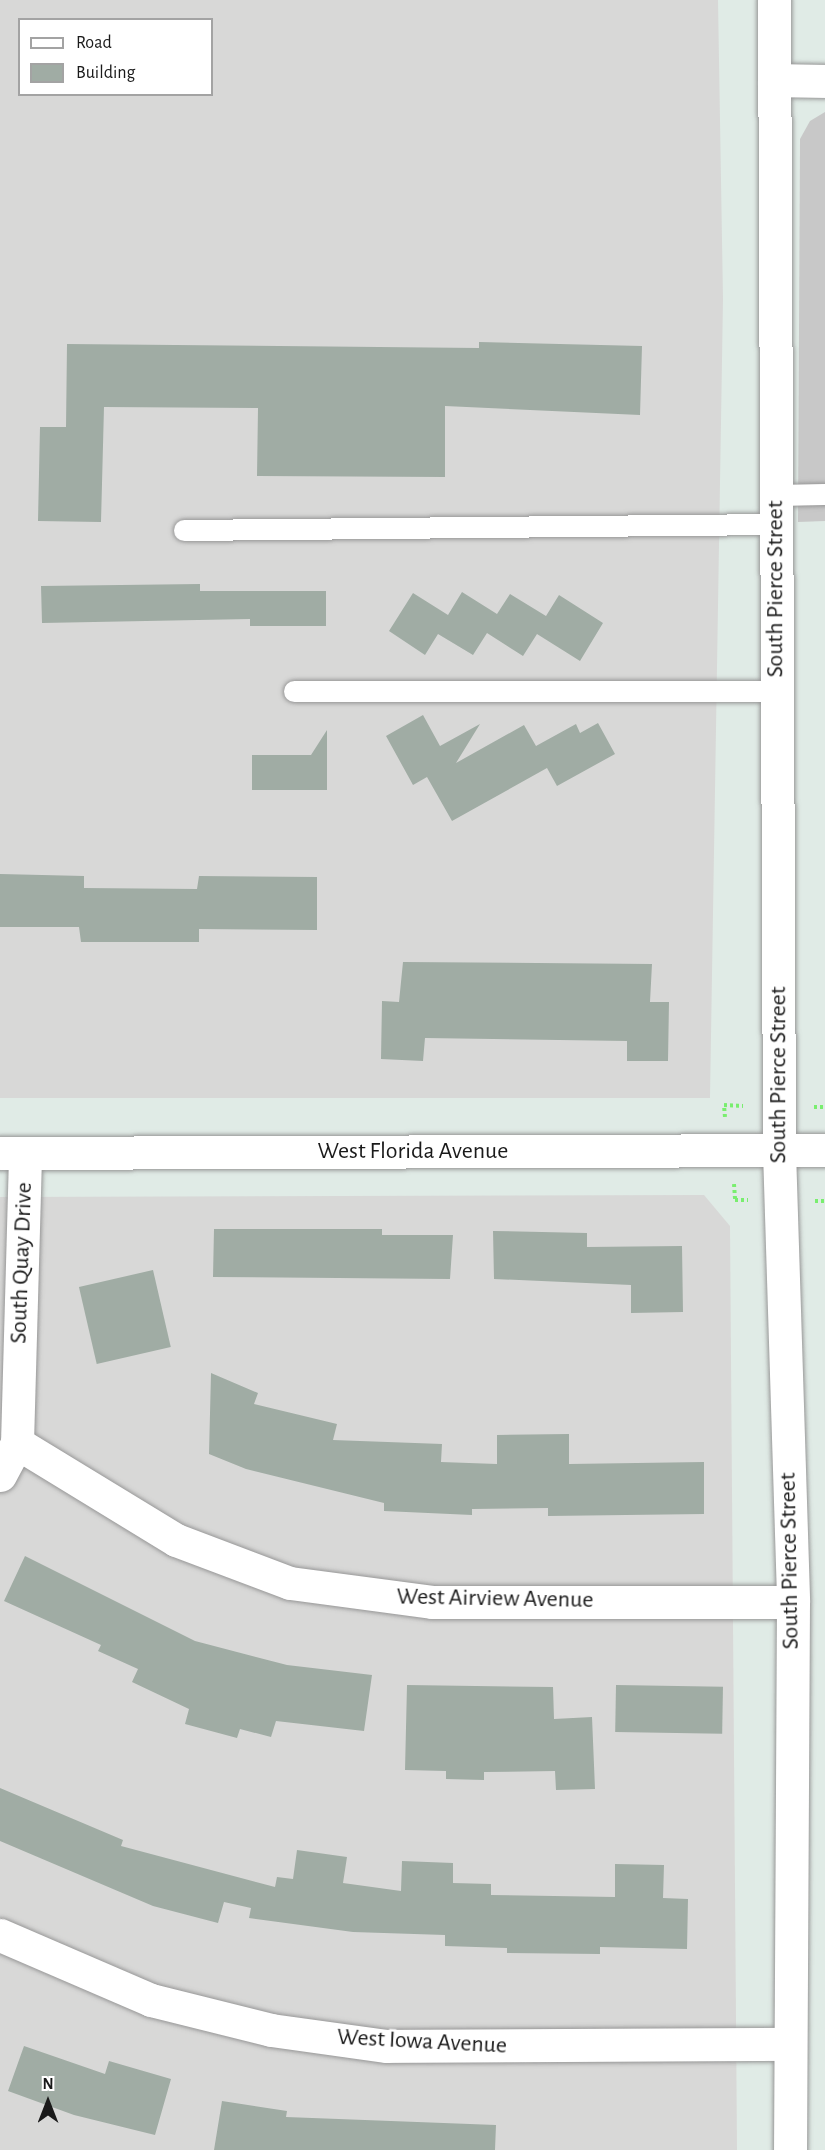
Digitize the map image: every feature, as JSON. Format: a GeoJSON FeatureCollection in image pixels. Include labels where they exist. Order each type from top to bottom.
{"type":"FeatureCollection","features":[{"type":"Feature","properties":{"kind":"street","name":"South Pierce Street"},"geometry":{"type":"LineString","coordinates":[[774,0],[779,1151],[793,1602],[790,2150]]}},
{"type":"Feature","properties":{"kind":"street"},"geometry":{"type":"LineString","coordinates":[[774,80],[825,81]]}},
{"type":"Feature","properties":{"kind":"street","name":"West Florida Avenue"},"geometry":{"type":"LineString","coordinates":[[12,1153],[825,1150]]}},
{"type":"Feature","properties":{"kind":"street","name":"South Quay Drive"},"geometry":{"type":"LineString","coordinates":[[0,1475],[17,1443],[12,1153]]}},
{"type":"Feature","properties":{"kind":"street","name":"West Airview Avenue"},"geometry":{"type":"LineString","coordinates":[[17,1443],[176,1540],[290,1584],[432,1602],[793,1602]]}},
{"type":"Feature","properties":{"kind":"street","name":"West Iowa Avenue"},"geometry":{"type":"LineString","coordinates":[[0,1935],[151,2000],[283,2032],[387,2046],[790,2044]]}},
{"type":"Feature","properties":{"kind":"lane"},"geometry":{"type":"LineString","coordinates":[[184,530],[776,509],[825,494]]}},
{"type":"Feature","properties":{"kind":"lane"},"geometry":{"type":"LineString","coordinates":[[294,691],[777,691]]}},
{"type":"Feature","properties":{"kind":"shaded area"},"geometry":{"type":"Polygon","coordinates":[[[0,0],[718,0],[723,299],[710,1098],[0,1098],[0,0]]]}},
{"type":"Feature","properties":{"kind":"shaded area"},"geometry":{"type":"Polygon","coordinates":[[[825,112],[825,521],[798,522],[800,139],[810,121],[825,112]]]}},
{"type":"Feature","properties":{"kind":"shaded area"},"geometry":{"type":"Polygon","coordinates":[[[704,1195],[730,1226],[737,2150],[0,2150],[0,1197],[704,1195]]]}},
{"type":"Feature","properties":{"kind":"building"},"geometry":{"type":"Polygon","coordinates":[[[479,342],[642,346],[640,415],[445,406],[445,477],[257,476],[258,408],[104,407],[101,522],[38,521],[40,427],[66,427],[67,344],[479,348],[479,342]]]}},
{"type":"Feature","properties":{"kind":"building"},"geometry":{"type":"Polygon","coordinates":[[[200,584],[200,591],[326,591],[326,626],[250,626],[250,619],[42,623],[41,586],[200,584]]]}},
{"type":"Feature","properties":{"kind":"building"},"geometry":{"type":"Polygon","coordinates":[[[462,592],[497,614],[510,594],[546,616],[559,595],[603,623],[580,661],[537,634],[523,656],[487,633],[473,655],[438,634],[425,655],[389,631],[413,593],[448,615],[462,592]]]}},
{"type":"Feature","properties":{"kind":"building"},"geometry":{"type":"Polygon","coordinates":[[[423,715],[440,746],[480,724],[456,763],[524,725],[536,746],[576,724],[580,733],[598,723],[615,754],[557,786],[547,768],[452,821],[427,777],[413,785],[386,736],[423,715]]]}},
{"type":"Feature","properties":{"kind":"building"},"geometry":{"type":"Polygon","coordinates":[[[327,730],[327,790],[252,790],[252,755],[311,755],[327,730]]]}},
{"type":"Feature","properties":{"kind":"building"},"geometry":{"type":"Polygon","coordinates":[[[0,874],[84,876],[84,888],[197,889],[199,876],[317,877],[317,930],[199,929],[199,942],[81,942],[79,927],[0,927],[0,874]]]}},
{"type":"Feature","properties":{"kind":"building"},"geometry":{"type":"Polygon","coordinates":[[[403,962],[652,964],[650,1002],[669,1002],[668,1061],[627,1061],[627,1041],[425,1038],[423,1061],[381,1059],[382,1001],[399,1002],[403,962]]]}},
{"type":"Feature","properties":{"kind":"building"},"geometry":{"type":"Polygon","coordinates":[[[214,1229],[382,1229],[382,1235],[453,1235],[450,1279],[213,1277],[214,1229]]]}},
{"type":"Feature","properties":{"kind":"building"},"geometry":{"type":"Polygon","coordinates":[[[493,1231],[587,1233],[587,1247],[682,1246],[683,1312],[631,1313],[631,1285],[494,1279],[493,1231]]]}},
{"type":"Feature","properties":{"kind":"building"},"geometry":{"type":"Polygon","coordinates":[[[153,1270],[171,1347],[97,1364],[79,1287],[153,1270]]]}},
{"type":"Feature","properties":{"kind":"building"},"geometry":{"type":"Polygon","coordinates":[[[211,1373],[258,1393],[254,1404],[337,1424],[333,1440],[442,1444],[441,1462],[497,1464],[497,1435],[569,1434],[569,1464],[704,1462],[704,1514],[548,1516],[548,1508],[472,1509],[472,1515],[384,1511],[384,1503],[246,1469],[209,1454],[211,1373]]]}},
{"type":"Feature","properties":{"kind":"building"},"geometry":{"type":"Polygon","coordinates":[[[25,1556],[195,1641],[287,1665],[372,1675],[364,1731],[276,1721],[271,1737],[240,1729],[237,1738],[185,1724],[189,1709],[132,1682],[138,1669],[98,1651],[101,1645],[4,1601],[25,1556]]]}},
{"type":"Feature","properties":{"kind":"building"},"geometry":{"type":"Polygon","coordinates":[[[407,1685],[553,1687],[554,1719],[592,1717],[595,1789],[556,1790],[555,1771],[484,1772],[484,1780],[446,1779],[446,1771],[405,1770],[407,1685]]]}},
{"type":"Feature","properties":{"kind":"building"},"geometry":{"type":"Polygon","coordinates":[[[616,1685],[723,1687],[722,1734],[615,1732],[616,1685]]]}},
{"type":"Feature","properties":{"kind":"building"},"geometry":{"type":"Polygon","coordinates":[[[0,1788],[123,1840],[121,1846],[275,1887],[277,1877],[293,1879],[297,1850],[347,1857],[343,1883],[401,1891],[402,1861],[453,1863],[453,1883],[491,1884],[491,1895],[615,1897],[615,1864],[664,1865],[663,1898],[688,1899],[687,1949],[600,1947],[600,1954],[507,1953],[507,1948],[445,1946],[445,1935],[353,1932],[249,1918],[251,1908],[224,1902],[218,1923],[153,1906],[0,1841],[0,1788]]]}},
{"type":"Feature","properties":{"kind":"building"},"geometry":{"type":"Polygon","coordinates":[[[24,2046],[105,2074],[109,2061],[171,2079],[155,2135],[74,2115],[8,2091],[24,2046]]]}},
{"type":"Feature","properties":{"kind":"building"},"geometry":{"type":"Polygon","coordinates":[[[222,2101],[287,2111],[286,2117],[496,2125],[495,2150],[214,2150],[222,2101]]]}}]}
